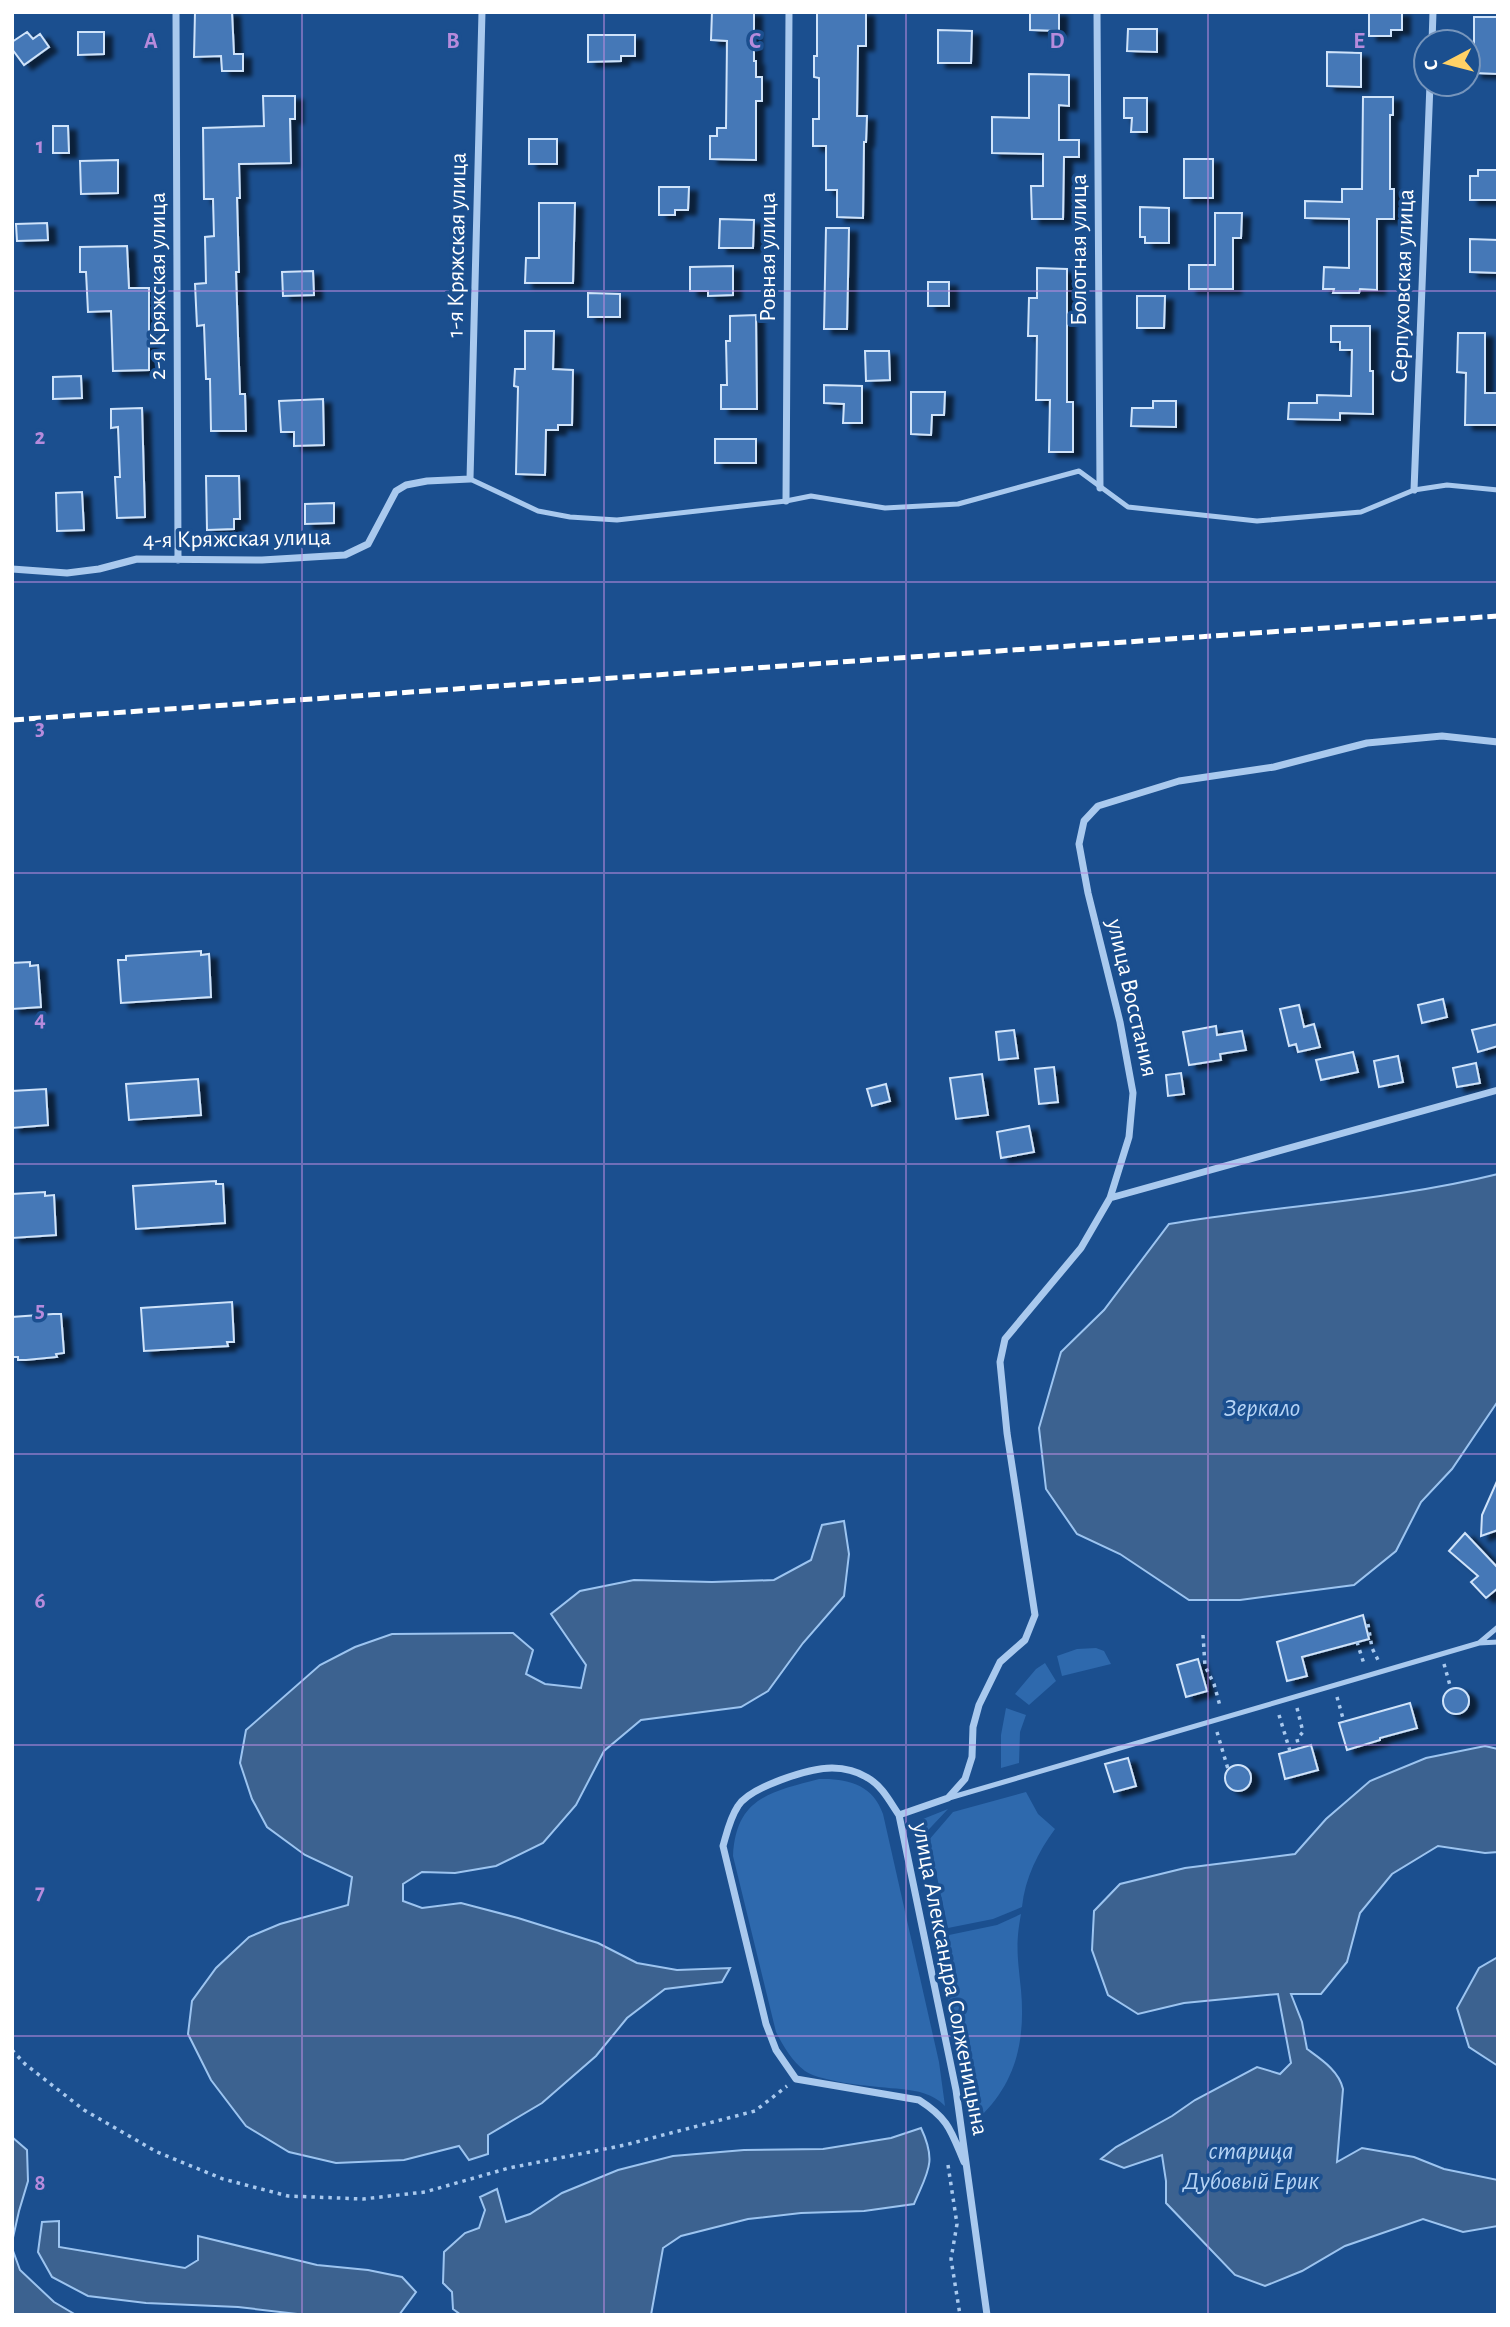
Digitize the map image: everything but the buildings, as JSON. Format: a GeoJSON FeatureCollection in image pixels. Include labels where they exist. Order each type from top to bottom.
{"type":"FeatureCollection","features":[{"type":"Feature","properties":{"kind":"street","name":"2-я Кряжская улица"},"geometry":{"type":"LineString","coordinates":[[176,12],[178,559]]}},
{"type":"Feature","properties":{"kind":"street","name":"1-я Кряжская улица"},"geometry":{"type":"LineString","coordinates":[[470,479],[482,12]]}},
{"type":"Feature","properties":{"kind":"street","name":"Ровная улица"},"geometry":{"type":"LineString","coordinates":[[786,501],[789,12]]}},
{"type":"Feature","properties":{"kind":"street","name":"Болотная улица"},"geometry":{"type":"LineString","coordinates":[[1097,12],[1100,488]]}},
{"type":"Feature","properties":{"kind":"street","name":"Серпуховская улица"},"geometry":{"type":"LineString","coordinates":[[1414,490],[1429,98]]}},
{"type":"Feature","properties":{"kind":"street","name":"4-я Кряжская улица"},"geometry":{"type":"LineString","coordinates":[[12,569],[67,573],[99,569],[136,559],[262,560],[345,555],[368,544],[396,491],[406,485],[427,481],[470,479]]}},
{"type":"Feature","properties":{"kind":"street","name":"улица Восстания"},"geometry":{"type":"LineString","coordinates":[[948,1798],[965,1779],[972,1757],[972,1727],[979,1704],[1000,1662],[1025,1640],[1035,1615],[1007,1433],[1000,1362],[1005,1339],[1081,1248],[1110,1198],[1129,1137],[1133,1093],[1120,1022],[1088,893],[1079,844],[1084,821],[1098,806],[1179,781],[1273,768],[1367,743],[1442,736],[1498,742]]}},
{"type":"Feature","properties":{"kind":"street"},"geometry":{"type":"LineString","coordinates":[[1110,1198],[1498,1090]]}},
{"type":"Feature","properties":{"kind":"street","name":"улица Александра Солженицына"},"geometry":{"type":"LineString","coordinates":[[964,2162],[947,2122],[934,2109],[919,2100],[796,2079],[776,2050],[766,2024],[723,1846],[729,1824],[739,1804],[755,1791],[776,1781],[829,1768],[849,1770],[867,1777],[879,1786],[899,1815],[956,2090],[987,2315]]}},
{"type":"Feature","properties":{"kind":"street"},"geometry":{"type":"LineString","coordinates":[[899,1815],[948,1798]]}},
{"type":"Feature","properties":{"kind":"lane"},"geometry":{"type":"LineString","coordinates":[[470,479],[538,511],[570,517],[617,520],[811,496],[886,508],[958,504],[1079,471],[1128,507],[1257,521],[1361,512],[1414,490],[1447,485],[1498,490]]}},
{"type":"Feature","properties":{"kind":"lane"},"geometry":{"type":"LineString","coordinates":[[1479,1643],[1498,1627]]}},
{"type":"Feature","properties":{"kind":"lane"},"geometry":{"type":"LineString","coordinates":[[948,1798],[1479,1643],[1498,1642]]}},
{"type":"Feature","properties":{"kind":"path"},"geometry":{"type":"LineString","coordinates":[[1368,1624],[1372,1648],[1383,1671]]}},
{"type":"Feature","properties":{"kind":"path"},"geometry":{"type":"LineString","coordinates":[[1203,1635],[1205,1666],[1214,1684],[1223,1718]]}},
{"type":"Feature","properties":{"kind":"path"},"geometry":{"type":"LineString","coordinates":[[1357,1642],[1367,1676]]}},
{"type":"Feature","properties":{"kind":"path"},"geometry":{"type":"LineString","coordinates":[[1441,1654],[1451,1689]]}},
{"type":"Feature","properties":{"kind":"path"},"geometry":{"type":"LineString","coordinates":[[1334,1686],[1344,1722]]}},
{"type":"Feature","properties":{"kind":"path"},"geometry":{"type":"LineString","coordinates":[[1295,1697],[1303,1732],[1297,1739],[1299,1748]]}},
{"type":"Feature","properties":{"kind":"path"},"geometry":{"type":"LineString","coordinates":[[1275,1703],[1290,1751]]}},
{"type":"Feature","properties":{"kind":"path"},"geometry":{"type":"LineString","coordinates":[[1214,1720],[1228,1769]]}},
{"type":"Feature","properties":{"kind":"path"},"geometry":{"type":"LineString","coordinates":[[12,2050],[25,2064],[84,2110],[157,2152],[223,2179],[288,2196],[363,2199],[425,2192],[509,2168],[625,2145],[755,2111],[796,2079]]}},
{"type":"Feature","properties":{"kind":"path"},"geometry":{"type":"LineString","coordinates":[[948,2164],[957,2224],[951,2259],[960,2315]]}},
{"type":"Feature","properties":{"kind":"shaded area"},"geometry":{"type":"Polygon","coordinates":[[[1096,1648],[1104,1651],[1111,1664],[1062,1676],[1057,1656],[1077,1649],[1096,1648]]]}},
{"type":"Feature","properties":{"kind":"shaded area"},"geometry":{"type":"Polygon","coordinates":[[[1045,1663],[1056,1681],[1029,1705],[1015,1694],[1036,1669],[1045,1663]]]}},
{"type":"Feature","properties":{"kind":"shaded area"},"geometry":{"type":"Polygon","coordinates":[[[1006,1708],[1026,1715],[1020,1732],[1019,1763],[1001,1768],[1001,1735],[1006,1708]]]}},
{"type":"Feature","properties":{"kind":"shaded area"},"geometry":{"type":"Polygon","coordinates":[[[819,1779],[840,1780],[858,1785],[873,1796],[883,1814],[939,2062],[945,2106],[930,2095],[919,2092],[851,2084],[813,2075],[796,2063],[776,2032],[733,1856],[736,1836],[741,1821],[759,1800],[786,1788],[819,1779]]]}},
{"type":"Feature","properties":{"kind":"shaded area"},"geometry":{"type":"Polygon","coordinates":[[[1026,1792],[1038,1814],[1055,1829],[1033,1866],[1022,1907],[993,1919],[948,1928],[936,1872],[927,1868],[922,1848],[953,1812],[1026,1792]]]}},
{"type":"Feature","properties":{"kind":"shaded area"},"geometry":{"type":"Polygon","coordinates":[[[948,1809],[916,1843],[915,1834],[923,1819],[948,1809]]]}},
{"type":"Feature","properties":{"kind":"shaded area"},"geometry":{"type":"Polygon","coordinates":[[[1021,1914],[1018,1944],[1022,2010],[1019,2047],[1014,2065],[998,2096],[971,2125],[961,2060],[938,1952],[949,1935],[997,1925],[1021,1914]]]}},
{"type":"Feature","properties":{"kind":"water","name":"Зеркало"},"geometry":{"type":"Polygon","coordinates":[[[1498,1174],[1498,1401],[1452,1469],[1421,1502],[1396,1551],[1354,1585],[1240,1600],[1189,1600],[1120,1554],[1077,1534],[1046,1489],[1039,1428],[1061,1352],[1104,1310],[1169,1224],[1416,1191],[1498,1174]]]}},
{"type":"Feature","properties":{"kind":"water"},"geometry":{"type":"Polygon","coordinates":[[[844,1521],[849,1554],[844,1596],[803,1643],[768,1691],[741,1707],[641,1720],[604,1751],[576,1805],[543,1843],[496,1866],[455,1873],[422,1872],[403,1884],[403,1901],[422,1908],[461,1903],[598,1943],[637,1963],[677,1970],[730,1968],[722,1982],[665,1989],[627,2018],[596,2056],[542,2103],[488,2135],[488,2154],[469,2160],[459,2146],[404,2160],[336,2163],[289,2152],[246,2126],[211,2080],[188,2034],[192,2001],[216,1968],[249,1937],[280,1924],[348,1905],[352,1877],[305,1855],[267,1827],[252,1799],[240,1763],[246,1730],[320,1665],[355,1647],[392,1634],[513,1633],[533,1650],[526,1674],[545,1684],[581,1688],[586,1665],[551,1614],[580,1591],[634,1580],[774,1580],[811,1560],[822,1525],[844,1521]]]}},
{"type":"Feature","properties":{"kind":"water","name":"старица Дубовый Ерик"},"geometry":{"type":"Polygon","coordinates":[[[1485,1746],[1498,1749],[1498,1852],[1485,1853],[1438,1846],[1392,1874],[1360,1913],[1347,1962],[1321,1994],[1291,1994],[1302,2022],[1307,2049],[1334,2071],[1343,2089],[1337,2162],[1362,2148],[1414,2157],[1444,2169],[1498,2180],[1498,2226],[1463,2232],[1423,2219],[1345,2246],[1302,2271],[1265,2286],[1235,2275],[1166,2203],[1162,2155],[1124,2168],[1101,2159],[1116,2147],[1195,2100],[1257,2067],[1280,2074],[1291,2063],[1278,1994],[1184,2003],[1138,2014],[1108,1995],[1092,1950],[1094,1911],[1120,1884],[1185,1868],[1295,1854],[1326,1819],[1370,1781],[1426,1758],[1485,1746]]]}},
{"type":"Feature","properties":{"kind":"water"},"geometry":{"type":"Polygon","coordinates":[[[1498,1957],[1498,2066],[1469,2047],[1457,2008],[1479,1968],[1498,1957]]]}},
{"type":"Feature","properties":{"kind":"water"},"geometry":{"type":"Polygon","coordinates":[[[921,2128],[930,2158],[927,2174],[914,2204],[864,2211],[801,2213],[748,2219],[681,2236],[663,2248],[651,2315],[461,2315],[453,2309],[452,2292],[443,2283],[444,2252],[465,2233],[479,2228],[485,2210],[480,2197],[497,2189],[506,2222],[530,2214],[562,2193],[618,2170],[673,2156],[744,2150],[823,2149],[891,2138],[921,2128]]]}},
{"type":"Feature","properties":{"kind":"water"},"geometry":{"type":"Polygon","coordinates":[[[12,2137],[27,2150],[28,2181],[12,2242],[12,2137]]]}},
{"type":"Feature","properties":{"kind":"water"},"geometry":{"type":"Polygon","coordinates":[[[59,2221],[59,2247],[185,2268],[198,2260],[198,2236],[317,2265],[368,2270],[402,2277],[416,2292],[399,2315],[306,2315],[88,2296],[52,2277],[38,2252],[42,2222],[59,2221]]]}},
{"type":"Feature","properties":{"kind":"water"},"geometry":{"type":"Polygon","coordinates":[[[12,2248],[20,2270],[54,2302],[76,2315],[12,2315],[12,2248]]]}},
{"type":"Feature","properties":{"kind":"railway"},"geometry":{"type":"LineString","coordinates":[[12,720],[1498,616]]}}]}
